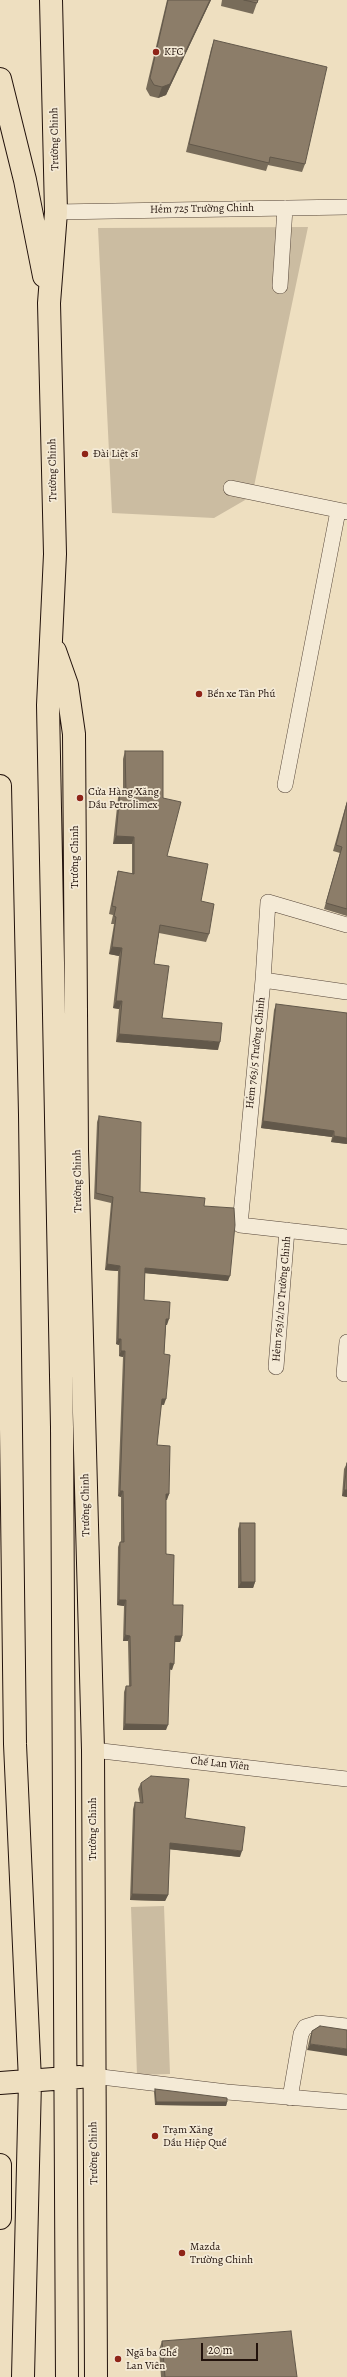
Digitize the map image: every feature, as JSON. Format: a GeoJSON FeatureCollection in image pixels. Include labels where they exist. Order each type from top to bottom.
{"type":"FeatureCollection","features":[{"type":"Feature","properties":{"kind":"main road","name":"Trường Chinh"},"geometry":{"type":"LineString","coordinates":[[51,0],[56,212],[49,303],[55,554],[48,705],[62,1427],[67,2078],[65,2120],[67,2377]]}},
{"type":"Feature","properties":{"kind":"main road","name":"Trường Chinh"},"geometry":{"type":"LineString","coordinates":[[0,79],[25,180],[49,303]]}},
{"type":"Feature","properties":{"kind":"main road","name":"Trường Chinh"},"geometry":{"type":"LineString","coordinates":[[50,636],[67,684],[74,734],[77,1150],[93,1750],[93,2076],[96,2377]]}},
{"type":"Feature","properties":{"kind":"main road"},"geometry":{"type":"LineString","coordinates":[[0,786],[15,1744],[30,2081],[23,2377]]}},
{"type":"Feature","properties":{"kind":"main road"},"geometry":{"type":"LineString","coordinates":[[0,2084],[93,2076]]}},
{"type":"Feature","properties":{"kind":"main road"},"geometry":{"type":"LineString","coordinates":[[0,2176],[27,2202]]}},
{"type":"Feature","properties":{"kind":"main road"},"geometry":{"type":"LineString","coordinates":[[0,2176],[0,2218]]}},
{"type":"Feature","properties":{"kind":"street","name":"Hẻm 725 Trường Chinh"},"geometry":{"type":"LineString","coordinates":[[56,212],[347,207]]}},
{"type":"Feature","properties":{"kind":"street"},"geometry":{"type":"LineString","coordinates":[[280,286],[285,208]]}},
{"type":"Feature","properties":{"kind":"street"},"geometry":{"type":"LineString","coordinates":[[231,488],[342,512],[284,785]]}},
{"type":"Feature","properties":{"kind":"street","name":"Hẻm 763/5 Trường Chinh"},"geometry":{"type":"LineString","coordinates":[[287,1230],[240,1226],[248,1125],[263,980],[268,902],[347,925]]}},
{"type":"Feature","properties":{"kind":"street"},"geometry":{"type":"LineString","coordinates":[[263,980],[347,992]]}},
{"type":"Feature","properties":{"kind":"street"},"geometry":{"type":"LineString","coordinates":[[287,1230],[347,1237]]}},
{"type":"Feature","properties":{"kind":"street","name":"Hẻm 763/2/10 Trường Chinh"},"geometry":{"type":"LineString","coordinates":[[276,1367],[287,1230]]}},
{"type":"Feature","properties":{"kind":"street"},"geometry":{"type":"LineString","coordinates":[[344,1374],[347,1342]]}},
{"type":"Feature","properties":{"kind":"street","name":"Chế Lan Viên"},"geometry":{"type":"LineString","coordinates":[[93,1750],[347,1779]]}},
{"type":"Feature","properties":{"kind":"street"},"geometry":{"type":"LineString","coordinates":[[290,2098],[301,2034],[305,2027],[318,2023],[347,2026]]}},
{"type":"Feature","properties":{"kind":"street"},"geometry":{"type":"LineString","coordinates":[[93,2076],[290,2098],[347,2102]]}},
{"type":"Feature","properties":{"kind":"shaded area"},"geometry":{"type":"Polygon","coordinates":[[[308,227],[252,496],[214,518],[112,513],[98,228],[308,227]]]}},
{"type":"Feature","properties":{"kind":"shaded area"},"geometry":{"type":"Polygon","coordinates":[[[164,1906],[170,2074],[137,2075],[131,1907],[164,1906]]]}},
{"type":"Feature","properties":{"kind":"building"},"geometry":{"type":"Polygon","coordinates":[[[168,0],[210,0],[170,84],[162,87],[154,85],[150,78],[168,0]]]}},
{"type":"Feature","properties":{"kind":"building"},"geometry":{"type":"Polygon","coordinates":[[[244,0],[258,0],[257,3],[244,0]]]}},
{"type":"Feature","properties":{"kind":"building"},"geometry":{"type":"Polygon","coordinates":[[[214,40],[327,67],[305,164],[270,157],[269,163],[189,144],[214,40]]]}},
{"type":"Feature","properties":{"kind":"building"},"geometry":{"type":"Polygon","coordinates":[[[125,751],[163,751],[163,798],[181,802],[167,856],[208,864],[201,901],[214,904],[209,934],[160,925],[154,964],[169,966],[162,1018],[222,1023],[220,1042],[119,1034],[122,1001],[116,1001],[122,948],[112,947],[116,907],[112,906],[118,871],[134,874],[134,837],[116,836],[120,791],[126,791],[125,751]]]}},
{"type":"Feature","properties":{"kind":"building"},"geometry":{"type":"Polygon","coordinates":[[[347,803],[347,909],[326,903],[342,847],[336,845],[347,803]]]}},
{"type":"Feature","properties":{"kind":"building"},"geometry":{"type":"Polygon","coordinates":[[[276,1004],[347,1013],[347,1138],[334,1136],[334,1131],[263,1121],[276,1004]]]}},
{"type":"Feature","properties":{"kind":"building"},"geometry":{"type":"Polygon","coordinates":[[[99,1116],[141,1122],[140,1192],[205,1198],[204,1206],[234,1208],[235,1225],[230,1276],[145,1268],[144,1300],[170,1302],[169,1319],[166,1319],[164,1354],[170,1355],[166,1399],[162,1399],[157,1445],[170,1446],[169,1494],[166,1494],[166,1554],[174,1555],[173,1605],[183,1605],[182,1636],[175,1636],[174,1664],[170,1663],[168,1725],[125,1724],[126,1686],[131,1686],[130,1636],[125,1635],[126,1600],[119,1600],[120,1542],[124,1542],[123,1491],[120,1491],[125,1351],[121,1351],[121,1339],[118,1339],[120,1266],[107,1264],[113,1197],[96,1193],[99,1116]]]}},
{"type":"Feature","properties":{"kind":"building"},"geometry":{"type":"Polygon","coordinates":[[[347,1463],[347,1490],[344,1490],[347,1463]]]}},
{"type":"Feature","properties":{"kind":"building"},"geometry":{"type":"Polygon","coordinates":[[[240,1523],[255,1523],[255,1582],[241,1582],[240,1523]]]}},
{"type":"Feature","properties":{"kind":"building"},"geometry":{"type":"Polygon","coordinates":[[[151,1776],[189,1779],[185,1818],[245,1827],[242,1851],[170,1843],[168,1895],[132,1894],[135,1802],[143,1803],[141,1783],[151,1776]]]}},
{"type":"Feature","properties":{"kind":"building"},"geometry":{"type":"Polygon","coordinates":[[[320,2026],[347,2030],[347,2049],[310,2044],[312,2031],[320,2026]]]}},
{"type":"Feature","properties":{"kind":"building"},"geometry":{"type":"Polygon","coordinates":[[[155,2089],[227,2098],[227,2102],[156,2102],[155,2089]]]}},
{"type":"Feature","properties":{"kind":"building"},"geometry":{"type":"Polygon","coordinates":[[[291,2331],[297,2377],[165,2377],[162,2341],[291,2331]]]}},
{"type":"Feature","properties":{"kind":"place","name":"KFC"},"geometry":{"type":"Point","coordinates":[156,52]}},
{"type":"Feature","properties":{"kind":"place","name":"Đài Liệt sĩ"},"geometry":{"type":"Point","coordinates":[85,454]}},
{"type":"Feature","properties":{"kind":"place","name":"Bến xe Tân Phú"},"geometry":{"type":"Point","coordinates":[199,694]}},
{"type":"Feature","properties":{"kind":"place","name":"Cửa Hàng Xăng Dầu Petrolimex"},"geometry":{"type":"Point","coordinates":[80,798]}},
{"type":"Feature","properties":{"kind":"place","name":"Trạm Xăng Dầu Hiệp Quế"},"geometry":{"type":"Point","coordinates":[155,2136]}},
{"type":"Feature","properties":{"kind":"place","name":"Mazda Trường Chinh"},"geometry":{"type":"Point","coordinates":[182,2253]}},
{"type":"Feature","properties":{"kind":"place","name":"Ngã ba Chế Lan Viên"},"geometry":{"type":"Point","coordinates":[118,2359]}}]}
